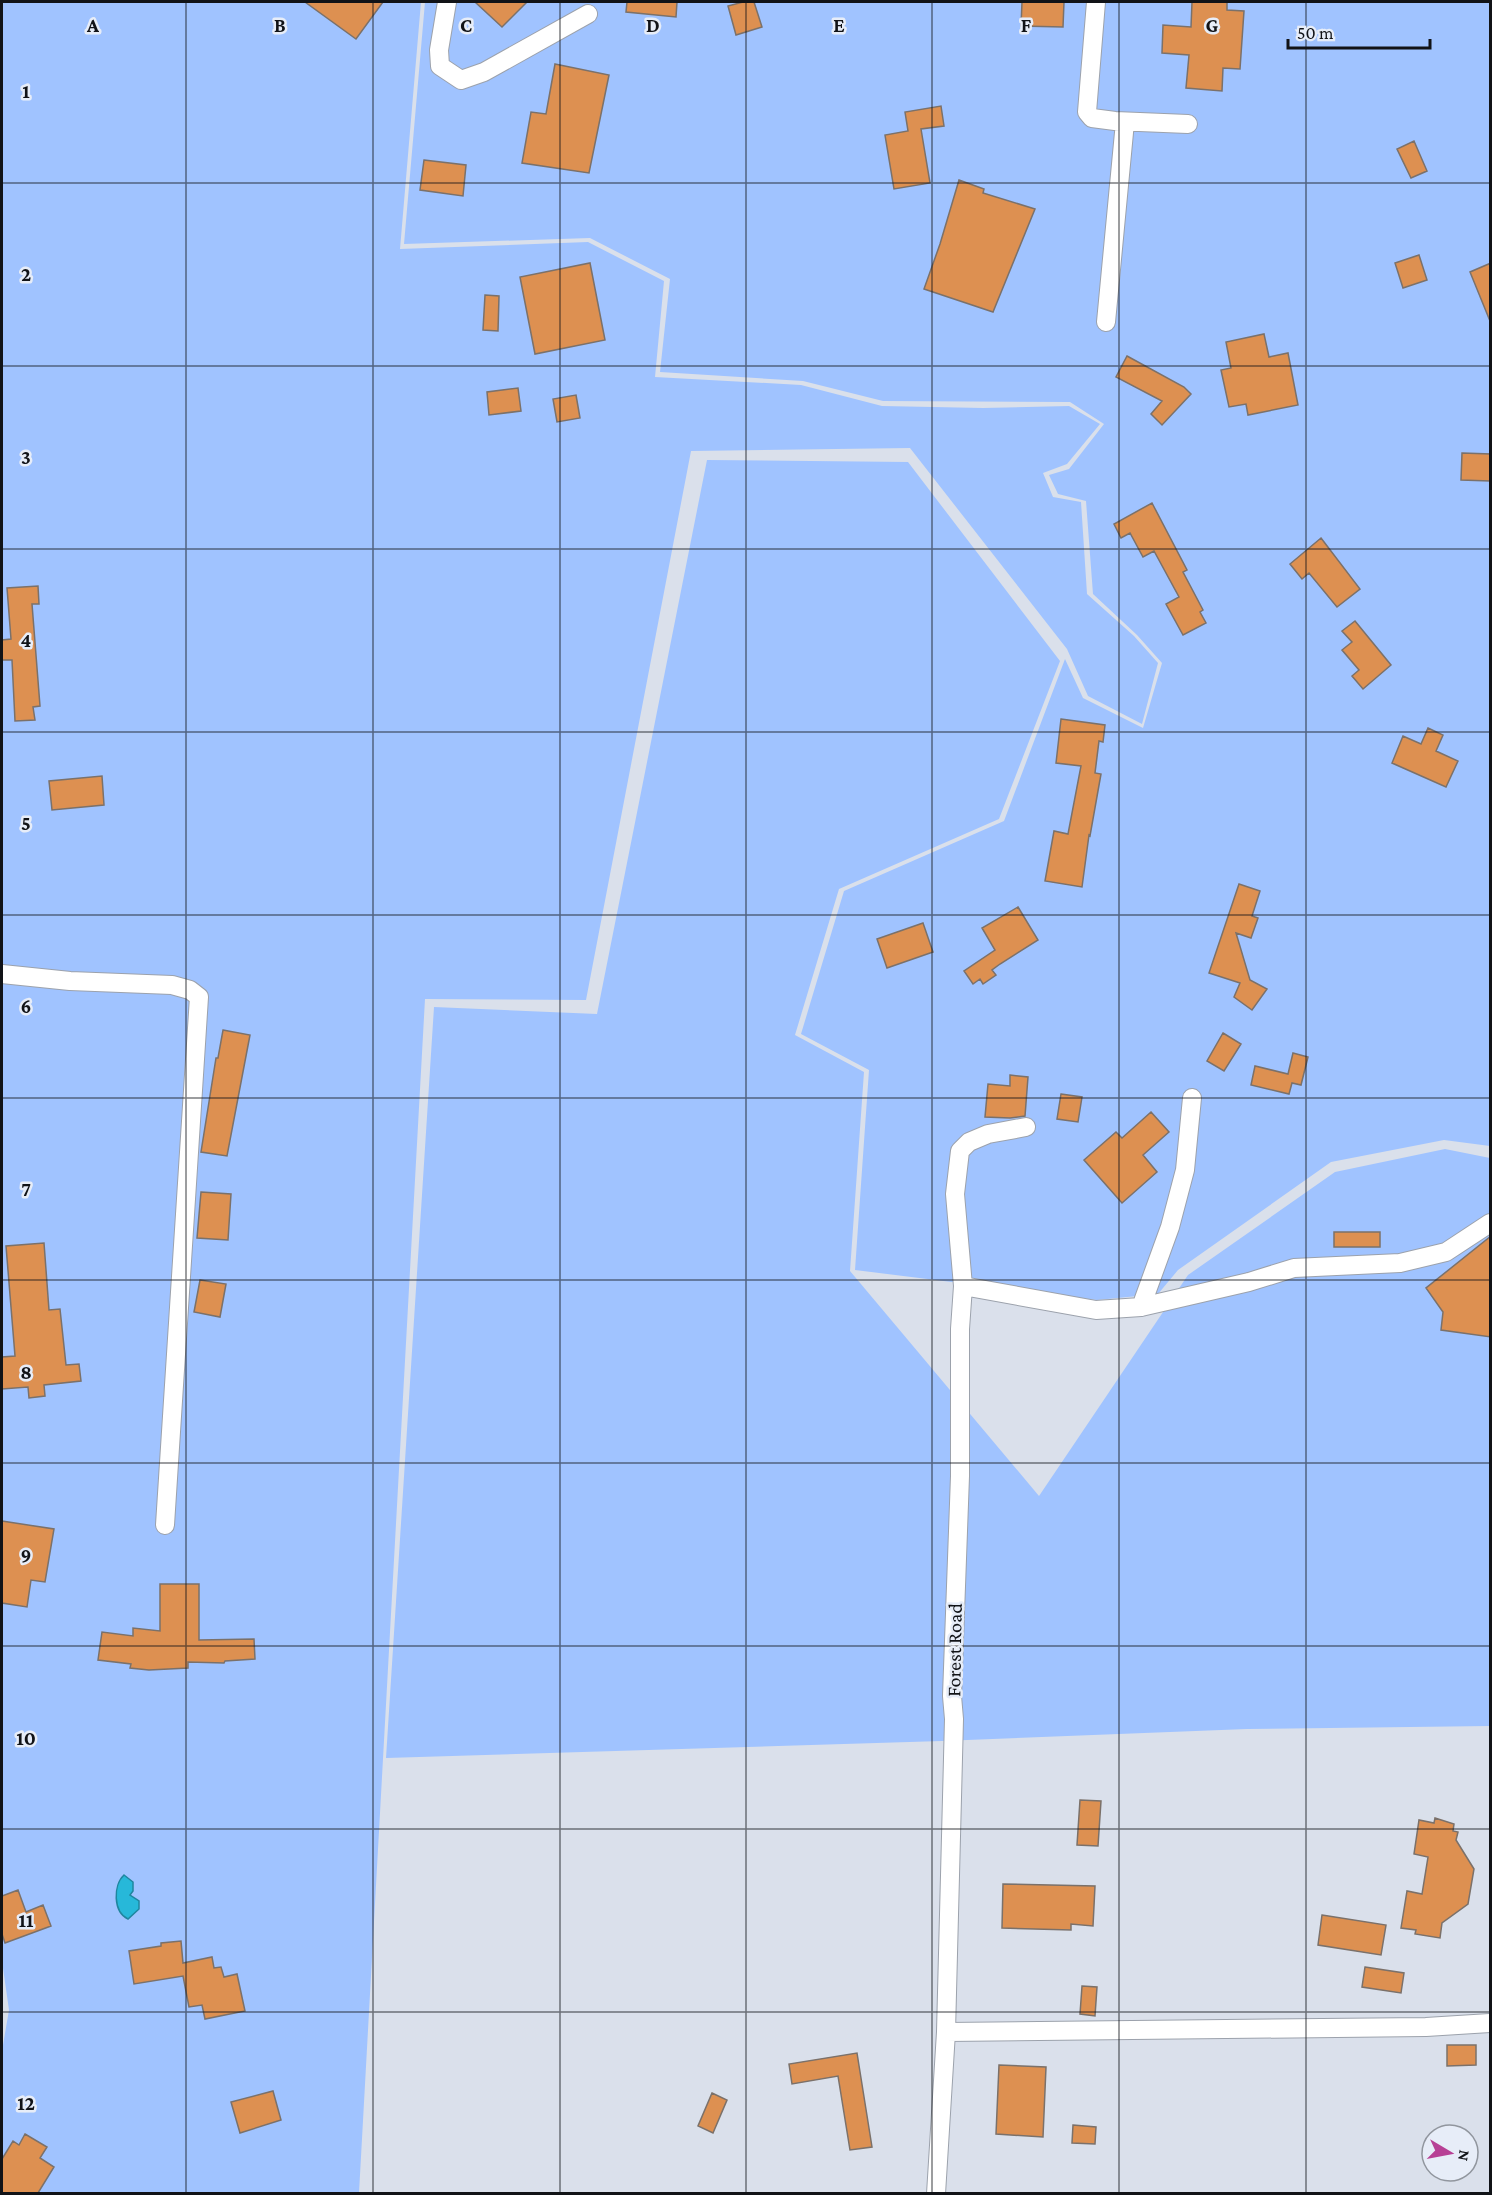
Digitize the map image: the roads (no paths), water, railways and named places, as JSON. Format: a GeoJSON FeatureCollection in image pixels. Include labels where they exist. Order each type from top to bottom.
{"type":"FeatureCollection","features":[{"type":"Feature","properties":{"kind":"street"},"geometry":{"type":"LineString","coordinates":[[447,2],[439,50],[440,66],[461,80],[484,72],[588,14]]}},
{"type":"Feature","properties":{"kind":"street"},"geometry":{"type":"LineString","coordinates":[[1096,2],[1087,112],[1092,118],[1125,122],[1188,124]]}},
{"type":"Feature","properties":{"kind":"street"},"geometry":{"type":"LineString","coordinates":[[1106,322],[1125,122]]}},
{"type":"Feature","properties":{"kind":"street"},"geometry":{"type":"LineString","coordinates":[[2,974],[70,981],[172,985],[190,990],[198,997],[165,1525]]}},
{"type":"Feature","properties":{"kind":"street"},"geometry":{"type":"LineString","coordinates":[[1141,1307],[1170,1227],[1185,1170],[1192,1098]]}},
{"type":"Feature","properties":{"kind":"street","name":"Forest Road"},"geometry":{"type":"LineString","coordinates":[[936,2193],[946,2032],[954,1719],[952,1696],[960,1476],[960,1329],[963,1286],[955,1194],[960,1151],[969,1142],[988,1134],[1026,1127]]}},
{"type":"Feature","properties":{"kind":"street"},"geometry":{"type":"LineString","coordinates":[[963,1286],[1096,1310],[1141,1307],[1250,1282],[1294,1268],[1400,1263],[1446,1252],[1491,1223]]}},
{"type":"Feature","properties":{"kind":"street"},"geometry":{"type":"LineString","coordinates":[[946,2032],[1426,2027],[1491,2023]]}}]}
